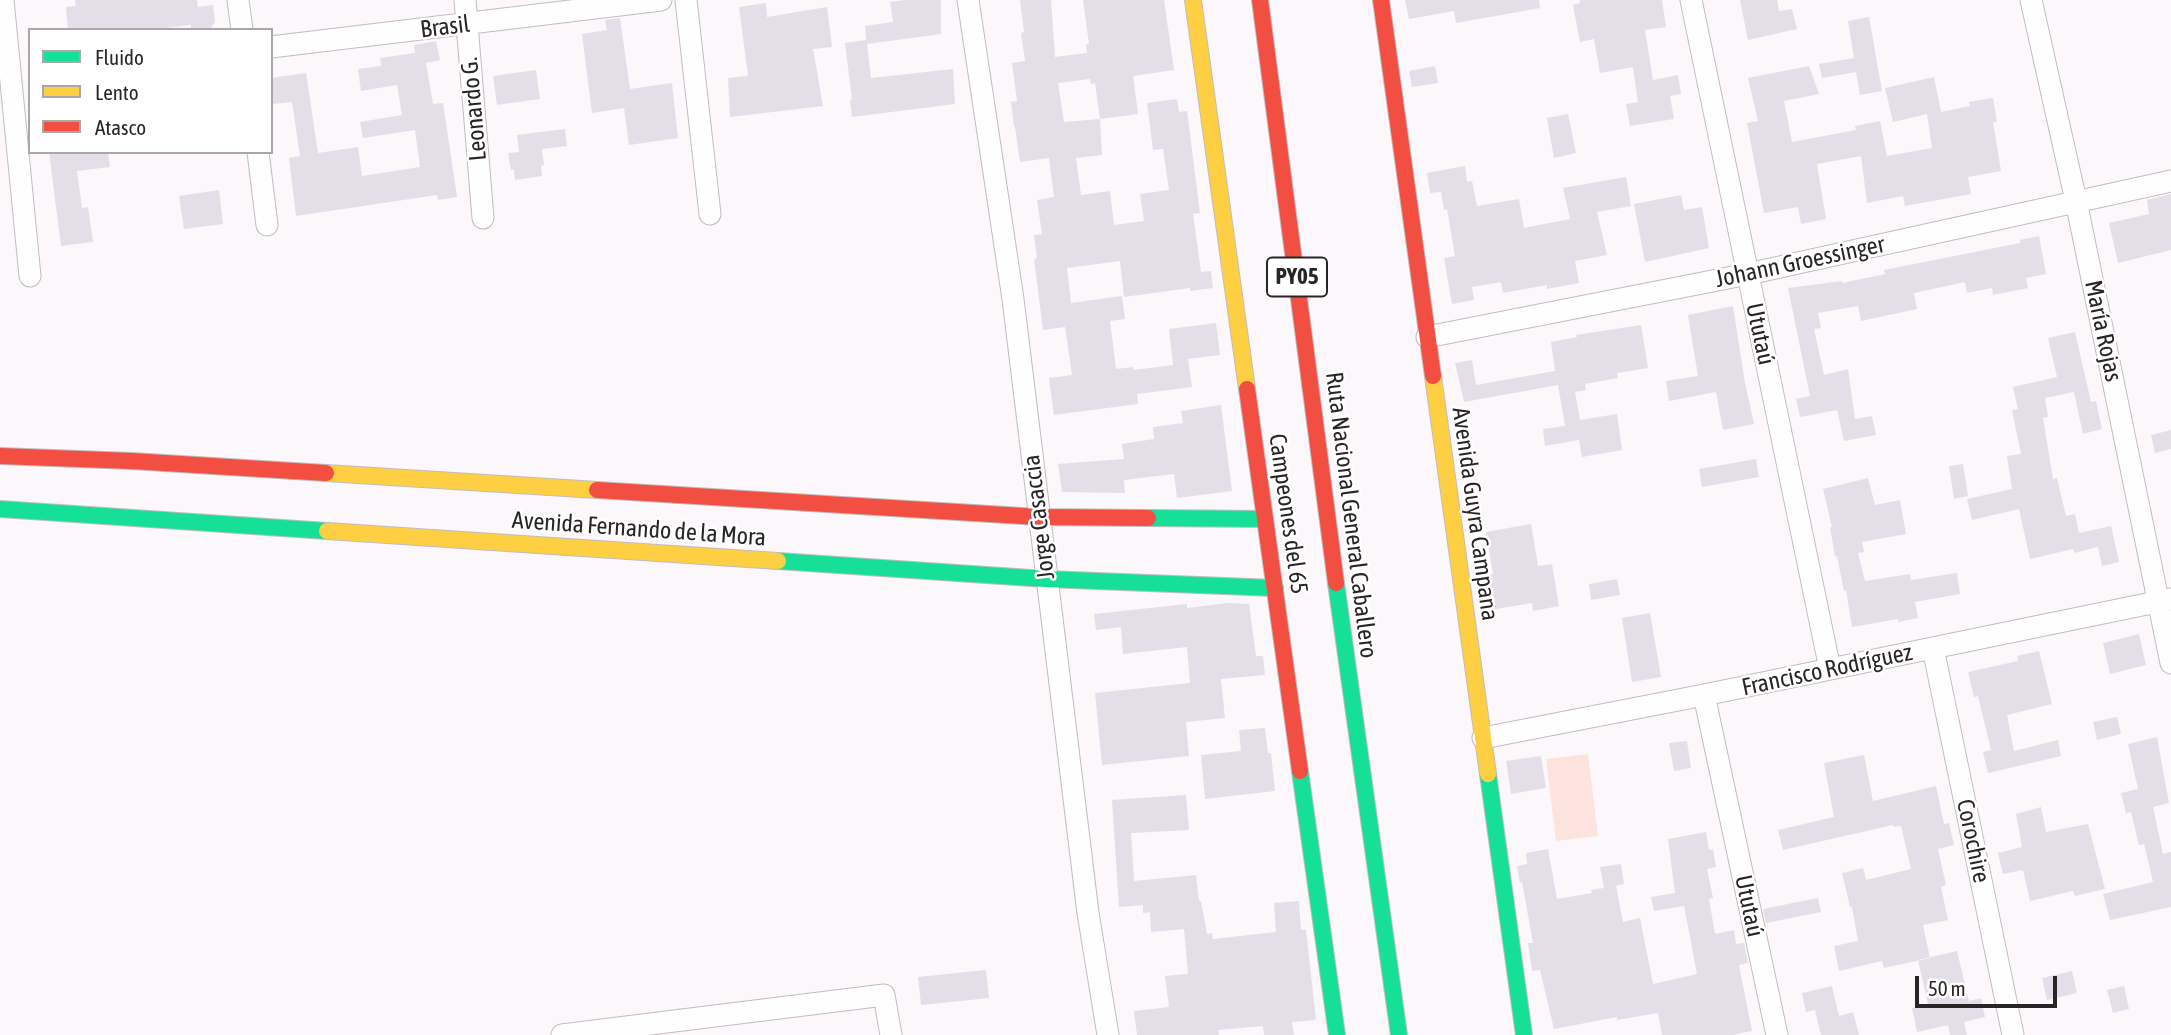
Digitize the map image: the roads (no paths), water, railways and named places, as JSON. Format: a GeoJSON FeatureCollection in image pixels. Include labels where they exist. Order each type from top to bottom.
{"type":"FeatureCollection","features":[{"type":"Feature","properties":{"kind":"main road","name":"Campeones del 65"},"geometry":{"type":"LineString","coordinates":[[1193,0],[1337,1035]]}},
{"type":"Feature","properties":{"kind":"main road","name":"Ruta Nacional General Caballero"},"geometry":{"type":"LineString","coordinates":[[1260,0],[1332,554],[1399,1035]]}},
{"type":"Feature","properties":{"kind":"main road","name":"Avenida Guyra Campana"},"geometry":{"type":"LineString","coordinates":[[1381,0],[1524,1035]]}},
{"type":"Feature","properties":{"kind":"main road","name":"Avenida Fernando de la Mora"},"geometry":{"type":"LineString","coordinates":[[0,456],[160,463],[1039,517],[1265,519]]}},
{"type":"Feature","properties":{"kind":"main road","name":"Avenida Fernando de la Mora"},"geometry":{"type":"LineString","coordinates":[[0,509],[1046,579],[1275,588]]}},
{"type":"Feature","properties":{"kind":"street"},"geometry":{"type":"LineString","coordinates":[[3,0],[14,76],[30,276]]}},
{"type":"Feature","properties":{"kind":"street"},"geometry":{"type":"LineString","coordinates":[[238,0],[242,28]]}},
{"type":"Feature","properties":{"kind":"street","name":"Leonardo G."},"geometry":{"type":"LineString","coordinates":[[465,0],[483,218]]}},
{"type":"Feature","properties":{"kind":"street","name":"Brasil"},"geometry":{"type":"LineString","coordinates":[[273,47],[661,0]]}},
{"type":"Feature","properties":{"kind":"street"},"geometry":{"type":"LineString","coordinates":[[686,0],[710,214]]}},
{"type":"Feature","properties":{"kind":"street","name":"Jorge Casaccia"},"geometry":{"type":"LineString","coordinates":[[968,0],[1013,299],[1088,913],[1108,1035]]}},
{"type":"Feature","properties":{"kind":"street","name":"Ututaú"},"geometry":{"type":"LineString","coordinates":[[1691,0],[1830,669]]}},
{"type":"Feature","properties":{"kind":"street","name":"María Rojas"},"geometry":{"type":"LineString","coordinates":[[2031,0],[2165,601],[2171,663]]}},
{"type":"Feature","properties":{"kind":"street"},"geometry":{"type":"LineString","coordinates":[[258,154],[267,225]]}},
{"type":"Feature","properties":{"kind":"street","name":"Johann Groessinger"},"geometry":{"type":"LineString","coordinates":[[1427,337],[1748,274],[2171,181]]}},
{"type":"Feature","properties":{"kind":"street","name":"Francisco Rodríguez"},"geometry":{"type":"LineString","coordinates":[[1483,738],[2165,601]]}},
{"type":"Feature","properties":{"kind":"street","name":"Corochire"},"geometry":{"type":"LineString","coordinates":[[1933,648],[2013,1035]]}},
{"type":"Feature","properties":{"kind":"street","name":"Ututaú"},"geometry":{"type":"LineString","coordinates":[[1704,695],[1777,1035]]}},
{"type":"Feature","properties":{"kind":"street"},"geometry":{"type":"LineString","coordinates":[[562,1035],[884,995],[891,1035]]}}]}
